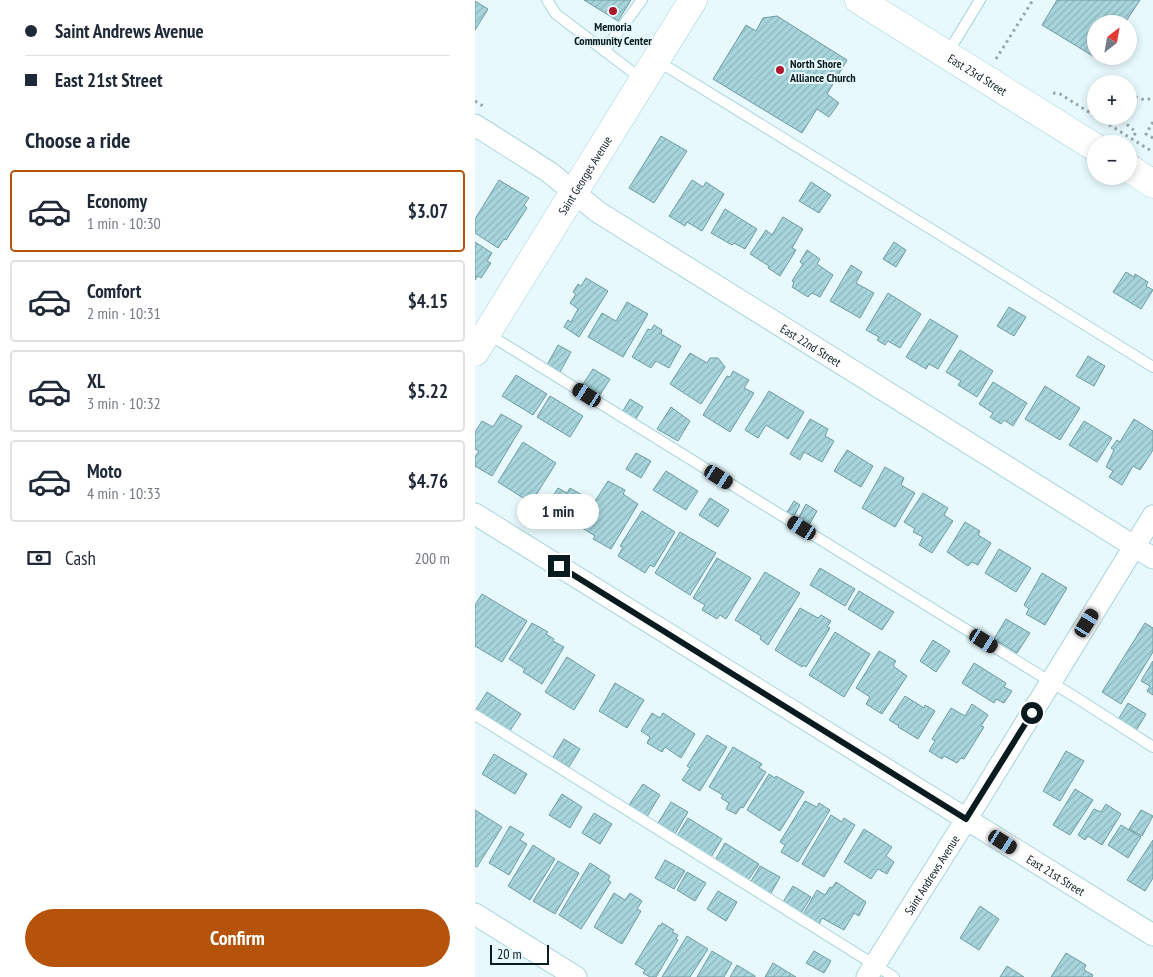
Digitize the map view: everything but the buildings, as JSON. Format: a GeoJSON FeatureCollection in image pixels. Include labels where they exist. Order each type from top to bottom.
{"type":"FeatureCollection","features":[{"type":"Feature","properties":{"kind":"street","name":"Saint Georges Avenue"},"geometry":{"type":"LineString","coordinates":[[481,342],[693,0]]}},
{"type":"Feature","properties":{"kind":"street","name":"East 23rd Street"},"geometry":{"type":"LineString","coordinates":[[859,0],[1087,142]]}},
{"type":"Feature","properties":{"kind":"street","name":"East 22nd Street"},"geometry":{"type":"LineString","coordinates":[[475,125],[549,172],[598,212],[1153,558]]}},
{"type":"Feature","properties":{"kind":"street"},"geometry":{"type":"LineString","coordinates":[[1137,173],[1153,184]]}},
{"type":"Feature","properties":{"kind":"street","name":"East 21st Street"},"geometry":{"type":"LineString","coordinates":[[475,514],[1153,935]]}},
{"type":"Feature","properties":{"kind":"street","name":"Saint Andrews Avenue"},"geometry":{"type":"LineString","coordinates":[[871,971],[1153,516]]}},
{"type":"Feature","properties":{"kind":"street"},"geometry":{"type":"LineString","coordinates":[[475,914],[576,977]]}},
{"type":"Feature","properties":{"kind":"lane"},"geometry":{"type":"LineString","coordinates":[[547,0],[556,14],[604,51],[650,70],[965,250],[1153,367]]}},
{"type":"Feature","properties":{"kind":"lane"},"geometry":{"type":"LineString","coordinates":[[604,51],[642,0]]}},
{"type":"Feature","properties":{"kind":"lane"},"geometry":{"type":"LineString","coordinates":[[947,54],[980,0]]}},
{"type":"Feature","properties":{"kind":"lane"},"geometry":{"type":"LineString","coordinates":[[481,342],[1051,683],[1153,747]]}},
{"type":"Feature","properties":{"kind":"lane"},"geometry":{"type":"LineString","coordinates":[[475,715],[871,971],[894,977]]}},
{"type":"Feature","properties":{"kind":"path"},"geometry":{"type":"LineString","coordinates":[[994,62],[1033,0]]}},
{"type":"Feature","properties":{"kind":"path"},"geometry":{"type":"LineString","coordinates":[[1137,98],[1145,100],[1153,98]]}},
{"type":"Feature","properties":{"kind":"path"},"geometry":{"type":"LineString","coordinates":[[1153,122],[1146,134],[1153,138]]}},
{"type":"Feature","properties":{"kind":"path"},"geometry":{"type":"LineString","coordinates":[[1128,125],[1136,132],[1134,135]]}},
{"type":"Feature","properties":{"kind":"place","name":"Memoria Community Center"},"geometry":{"type":"Point","coordinates":[613,11]}},
{"type":"Feature","properties":{"kind":"place","name":"North Shore Alliance Church"},"geometry":{"type":"Point","coordinates":[780,70]}},
{"type":"Feature","properties":{"kind":"route"},"geometry":{"type":"LineString","coordinates":[[559,566],[966,819],[1032,713]]}}]}
